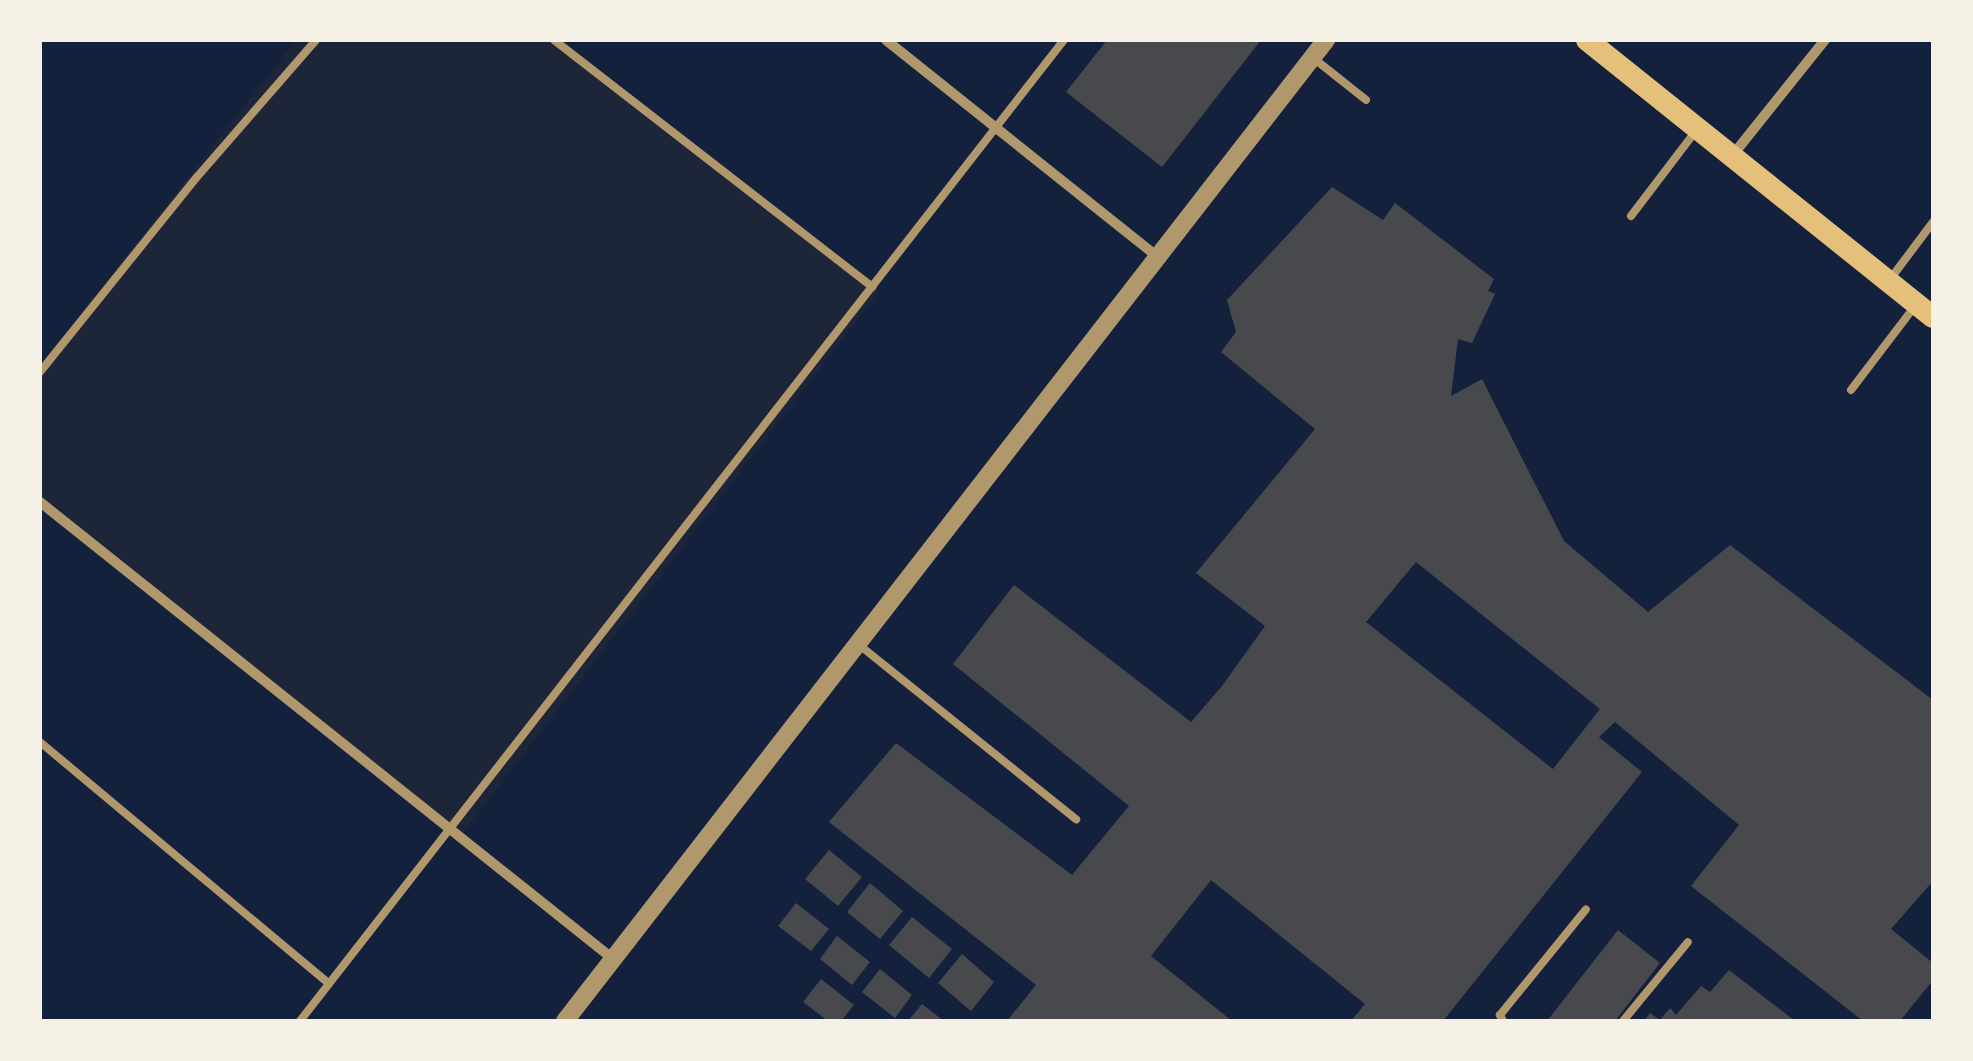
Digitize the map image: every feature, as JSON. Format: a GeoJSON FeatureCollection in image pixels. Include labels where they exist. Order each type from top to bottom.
{"type":"FeatureCollection","features":[{"type":"Feature","properties":{"kind":"highway"},"geometry":{"type":"LineString","coordinates":[[1586,40],[1925,310]]}},
{"type":"Feature","properties":{"kind":"street"},"geometry":{"type":"LineString","coordinates":[[886,40],[1158,257]]}},
{"type":"Feature","properties":{"kind":"street"},"geometry":{"type":"LineString","coordinates":[[565,1021],[1326,40]]}},
{"type":"Feature","properties":{"kind":"street"},"geometry":{"type":"LineString","coordinates":[[1732,156],[1826,40]]}},
{"type":"Feature","properties":{"kind":"street"},"geometry":{"type":"LineString","coordinates":[[40,502],[613,959]]}},
{"type":"Feature","properties":{"kind":"lane"},"geometry":{"type":"LineString","coordinates":[[40,372],[197,177],[316,40]]}},
{"type":"Feature","properties":{"kind":"lane"},"geometry":{"type":"LineString","coordinates":[[554,40],[872,288]]}},
{"type":"Feature","properties":{"kind":"lane"},"geometry":{"type":"LineString","coordinates":[[300,1021],[1064,40]]}},
{"type":"Feature","properties":{"kind":"lane"},"geometry":{"type":"LineString","coordinates":[[1312,57],[1366,100]]}},
{"type":"Feature","properties":{"kind":"lane"},"geometry":{"type":"LineString","coordinates":[[1631,216],[1697,129]]}},
{"type":"Feature","properties":{"kind":"lane"},"geometry":{"type":"LineString","coordinates":[[1888,282],[1933,222]]}},
{"type":"Feature","properties":{"kind":"lane"},"geometry":{"type":"LineString","coordinates":[[1851,390],[1925,310]]}},
{"type":"Feature","properties":{"kind":"lane"},"geometry":{"type":"LineString","coordinates":[[858,644],[1076,819]]}},
{"type":"Feature","properties":{"kind":"lane"},"geometry":{"type":"LineString","coordinates":[[40,742],[327,982]]}},
{"type":"Feature","properties":{"kind":"lane"},"geometry":{"type":"LineString","coordinates":[[1503,1021],[1500,1015],[1586,909]]}},
{"type":"Feature","properties":{"kind":"lane"},"geometry":{"type":"LineString","coordinates":[[1623,1021],[1688,942]]}},
{"type":"Feature","properties":{"kind":"shaded area"},"geometry":{"type":"Polygon","coordinates":[[[296,40],[562,40],[879,292],[460,837],[40,502],[40,365],[296,40]]]}},
{"type":"Feature","properties":{"kind":"building"},"geometry":{"type":"Polygon","coordinates":[[[1107,40],[1261,40],[1162,167],[1066,92],[1107,40]]]}},
{"type":"Feature","properties":{"kind":"building"},"geometry":{"type":"Polygon","coordinates":[[[1332,187],[1383,220],[1395,203],[1494,279],[1488,291],[1495,294],[1472,343],[1458,339],[1451,396],[1482,379],[1564,541],[1648,612],[1730,545],[1933,700],[1933,881],[1891,929],[1933,963],[1933,980],[1900,1021],[1863,1021],[1691,886],[1739,825],[1615,722],[1599,737],[1642,772],[1443,1021],[1351,1021],[1365,1004],[1211,880],[1151,956],[1232,1021],[1007,1021],[1036,985],[829,822],[896,743],[1072,875],[1129,806],[953,664],[1014,585],[1191,722],[1222,686],[1265,626],[1196,573],[1315,429],[1221,352],[1236,332],[1227,300],[1332,187]],[[1416,562],[1366,622],[1553,769],[1600,709],[1416,562]]]}},
{"type":"Feature","properties":{"kind":"building"},"geometry":{"type":"Polygon","coordinates":[[[829,850],[862,877],[838,906],[805,879],[829,850]]]}},
{"type":"Feature","properties":{"kind":"building"},"geometry":{"type":"Polygon","coordinates":[[[870,883],[903,911],[880,939],[847,912],[870,883]]]}},
{"type":"Feature","properties":{"kind":"building"},"geometry":{"type":"Polygon","coordinates":[[[796,903],[829,929],[811,951],[778,926],[796,903]]]}},
{"type":"Feature","properties":{"kind":"building"},"geometry":{"type":"Polygon","coordinates":[[[912,917],[952,949],[929,978],[889,945],[912,917]]]}},
{"type":"Feature","properties":{"kind":"building"},"geometry":{"type":"Polygon","coordinates":[[[1618,930],[1660,963],[1615,1021],[1547,1021],[1618,930]]]}},
{"type":"Feature","properties":{"kind":"building"},"geometry":{"type":"Polygon","coordinates":[[[837,936],[870,962],[852,985],[820,959],[837,936]]]}},
{"type":"Feature","properties":{"kind":"building"},"geometry":{"type":"Polygon","coordinates":[[[962,954],[994,982],[971,1011],[938,983],[962,954]]]}},
{"type":"Feature","properties":{"kind":"building"},"geometry":{"type":"Polygon","coordinates":[[[880,969],[912,995],[895,1018],[862,992],[880,969]]]}},
{"type":"Feature","properties":{"kind":"building"},"geometry":{"type":"Polygon","coordinates":[[[1729,970],[1795,1021],[1644,1021],[1650,1013],[1660,1020],[1670,1008],[1676,1015],[1701,986],[1710,992],[1729,970]]]}},
{"type":"Feature","properties":{"kind":"building"},"geometry":{"type":"Polygon","coordinates":[[[821,979],[854,1005],[841,1021],[828,1021],[803,1002],[821,979]]]}},
{"type":"Feature","properties":{"kind":"building"},"geometry":{"type":"Polygon","coordinates":[[[922,1004],[944,1021],[908,1021],[922,1004]]]}}]}
